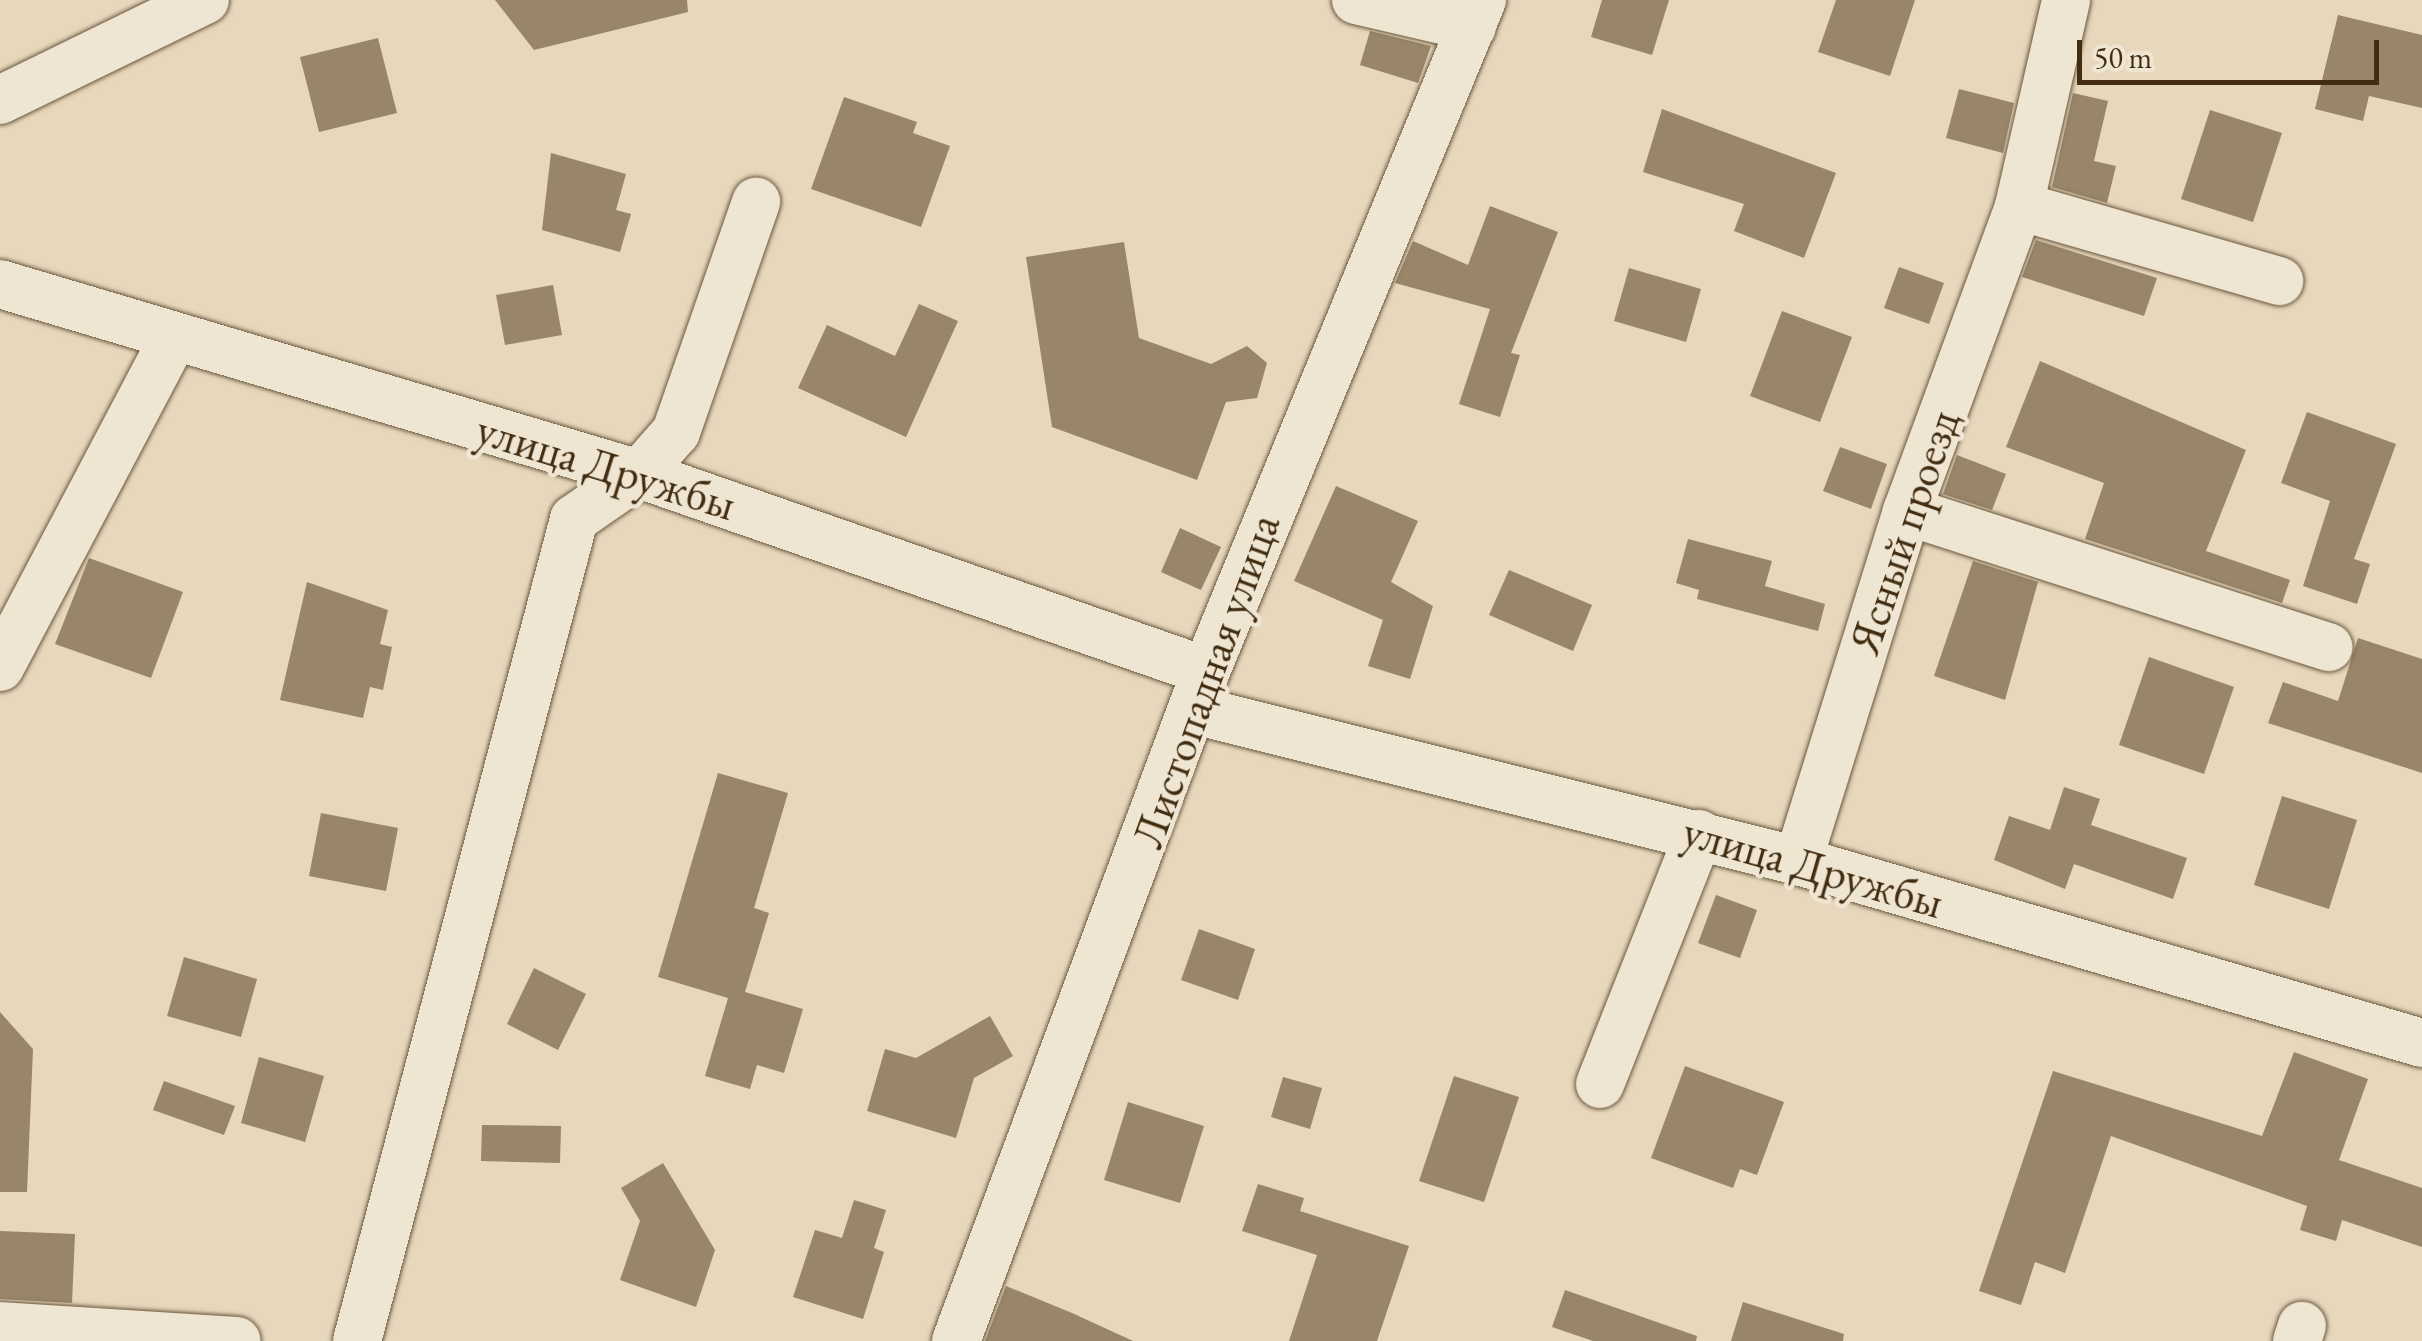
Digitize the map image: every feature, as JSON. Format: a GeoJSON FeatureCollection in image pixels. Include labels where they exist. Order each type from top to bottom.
{"type":"FeatureCollection","features":[{"type":"Feature","properties":{"kind":"street"},"geometry":{"type":"LineString","coordinates":[[0,100],[205,0]]}},
{"type":"Feature","properties":{"kind":"street"},"geometry":{"type":"LineString","coordinates":[[1356,0],[1477,14]]}},
{"type":"Feature","properties":{"kind":"street","name":"Ясный проезд"},"geometry":{"type":"LineString","coordinates":[[1798,861],[1907,511],[2019,206],[2066,0]]}},
{"type":"Feature","properties":{"kind":"street","name":"Листопадная улица"},"geometry":{"type":"LineString","coordinates":[[956,1341],[1202,691],[1477,14]]}},
{"type":"Feature","properties":{"kind":"street"},"geometry":{"type":"LineString","coordinates":[[356,1341],[574,519],[639,474],[676,432],[756,202]]}},
{"type":"Feature","properties":{"kind":"street"},"geometry":{"type":"LineString","coordinates":[[2019,206],[2280,282]]}},
{"type":"Feature","properties":{"kind":"street","name":"улица Дружбы"},"geometry":{"type":"LineString","coordinates":[[0,284],[639,474],[1202,691],[2422,1044]]}},
{"type":"Feature","properties":{"kind":"street"},"geometry":{"type":"LineString","coordinates":[[0,667],[174,337]]}},
{"type":"Feature","properties":{"kind":"street"},"geometry":{"type":"LineString","coordinates":[[1907,511],[2329,647]]}},
{"type":"Feature","properties":{"kind":"street"},"geometry":{"type":"LineString","coordinates":[[1600,1084],[1699,834]]}},
{"type":"Feature","properties":{"kind":"street"},"geometry":{"type":"LineString","coordinates":[[0,1326],[237,1341]]}},
{"type":"Feature","properties":{"kind":"building"},"geometry":{"type":"Polygon","coordinates":[[[495,0],[687,0],[688,12],[534,50],[495,0]]]}},
{"type":"Feature","properties":{"kind":"building"},"geometry":{"type":"Polygon","coordinates":[[[1602,0],[1669,0],[1652,55],[1591,37],[1602,0]]]}},
{"type":"Feature","properties":{"kind":"building"},"geometry":{"type":"Polygon","coordinates":[[[1836,0],[1915,0],[1890,76],[1818,52],[1836,0]]]}},
{"type":"Feature","properties":{"kind":"building"},"geometry":{"type":"Polygon","coordinates":[[[2338,15],[2422,35],[2422,108],[2369,96],[2363,121],[2315,109],[2338,15]]]}},
{"type":"Feature","properties":{"kind":"building"},"geometry":{"type":"Polygon","coordinates":[[[1370,31],[1431,46],[1418,83],[1360,65],[1370,31]]]}},
{"type":"Feature","properties":{"kind":"building"},"geometry":{"type":"Polygon","coordinates":[[[378,38],[397,113],[319,132],[300,57],[378,38]]]}},
{"type":"Feature","properties":{"kind":"building"},"geometry":{"type":"Polygon","coordinates":[[[1959,89],[2014,103],[2003,153],[1946,138],[1959,89]]]}},
{"type":"Feature","properties":{"kind":"building"},"geometry":{"type":"Polygon","coordinates":[[[2073,93],[2108,101],[2094,161],[2116,166],[2107,203],[2052,187],[2073,93]]]}},
{"type":"Feature","properties":{"kind":"building"},"geometry":{"type":"Polygon","coordinates":[[[844,97],[917,122],[913,133],[950,146],[921,227],[811,189],[844,97]]]}},
{"type":"Feature","properties":{"kind":"building"},"geometry":{"type":"Polygon","coordinates":[[[1662,109],[1836,173],[1804,258],[1734,231],[1744,204],[1643,172],[1662,109]]]}},
{"type":"Feature","properties":{"kind":"building"},"geometry":{"type":"Polygon","coordinates":[[[2210,110],[2282,133],[2253,222],[2181,199],[2210,110]]]}},
{"type":"Feature","properties":{"kind":"building"},"geometry":{"type":"Polygon","coordinates":[[[551,153],[626,174],[616,210],[631,214],[620,252],[542,230],[551,153]]]}},
{"type":"Feature","properties":{"kind":"building"},"geometry":{"type":"Polygon","coordinates":[[[1490,206],[1558,232],[1511,353],[1520,355],[1500,417],[1459,404],[1490,309],[1395,283],[1413,241],[1468,265],[1490,206]]]}},
{"type":"Feature","properties":{"kind":"building"},"geometry":{"type":"Polygon","coordinates":[[[2036,240],[2157,278],[2144,316],[2022,277],[2036,240]]]}},
{"type":"Feature","properties":{"kind":"building"},"geometry":{"type":"Polygon","coordinates":[[[1124,242],[1139,338],[1211,364],[1247,346],[1267,363],[1257,398],[1226,402],[1197,480],[1052,427],[1026,257],[1124,242]]]}},
{"type":"Feature","properties":{"kind":"building"},"geometry":{"type":"Polygon","coordinates":[[[1899,267],[1944,283],[1929,324],[1884,308],[1899,267]]]}},
{"type":"Feature","properties":{"kind":"building"},"geometry":{"type":"Polygon","coordinates":[[[1629,268],[1701,289],[1686,342],[1614,321],[1629,268]]]}},
{"type":"Feature","properties":{"kind":"building"},"geometry":{"type":"Polygon","coordinates":[[[553,285],[562,335],[505,345],[496,295],[553,285]]]}},
{"type":"Feature","properties":{"kind":"building"},"geometry":{"type":"Polygon","coordinates":[[[919,304],[958,321],[906,437],[798,388],[827,325],[895,356],[919,304]]]}},
{"type":"Feature","properties":{"kind":"building"},"geometry":{"type":"Polygon","coordinates":[[[1782,311],[1852,337],[1820,422],[1750,396],[1782,311]]]}},
{"type":"Feature","properties":{"kind":"building"},"geometry":{"type":"Polygon","coordinates":[[[2040,361],[2246,450],[2206,551],[2290,580],[2282,603],[2085,539],[2104,483],[2006,447],[2040,361]]]}},
{"type":"Feature","properties":{"kind":"building"},"geometry":{"type":"Polygon","coordinates":[[[2307,412],[2396,444],[2354,559],[2370,564],[2357,604],[2303,586],[2330,501],[2281,483],[2307,412]]]}},
{"type":"Feature","properties":{"kind":"building"},"geometry":{"type":"Polygon","coordinates":[[[1840,447],[1887,464],[1871,509],[1823,491],[1840,447]]]}},
{"type":"Feature","properties":{"kind":"building"},"geometry":{"type":"Polygon","coordinates":[[[1957,455],[2006,474],[1992,510],[1943,494],[1957,455]]]}},
{"type":"Feature","properties":{"kind":"building"},"geometry":{"type":"Polygon","coordinates":[[[1336,486],[1418,521],[1391,582],[1433,606],[1410,679],[1368,666],[1383,620],[1294,581],[1336,486]]]}},
{"type":"Feature","properties":{"kind":"building"},"geometry":{"type":"Polygon","coordinates":[[[1180,528],[1221,547],[1201,590],[1161,572],[1180,528]]]}},
{"type":"Feature","properties":{"kind":"building"},"geometry":{"type":"Polygon","coordinates":[[[1688,539],[1772,561],[1765,586],[1825,604],[1818,631],[1697,599],[1699,590],[1676,583],[1688,539]]]}},
{"type":"Feature","properties":{"kind":"building"},"geometry":{"type":"Polygon","coordinates":[[[89,558],[183,592],[151,678],[55,644],[89,558]]]}},
{"type":"Feature","properties":{"kind":"building"},"geometry":{"type":"Polygon","coordinates":[[[1973,561],[2038,582],[2005,700],[1934,676],[1973,561]]]}},
{"type":"Feature","properties":{"kind":"building"},"geometry":{"type":"Polygon","coordinates":[[[1509,570],[1592,605],[1573,651],[1489,615],[1509,570]]]}},
{"type":"Feature","properties":{"kind":"building"},"geometry":{"type":"Polygon","coordinates":[[[307,582],[388,610],[380,644],[392,647],[383,690],[370,687],[363,718],[280,700],[307,582]]]}},
{"type":"Feature","properties":{"kind":"building"},"geometry":{"type":"Polygon","coordinates":[[[2358,638],[2422,659],[2422,773],[2268,723],[2283,682],[2338,701],[2358,638]]]}},
{"type":"Feature","properties":{"kind":"building"},"geometry":{"type":"Polygon","coordinates":[[[2149,657],[2234,687],[2204,774],[2119,745],[2149,657]]]}},
{"type":"Feature","properties":{"kind":"building"},"geometry":{"type":"Polygon","coordinates":[[[718,773],[788,793],[754,908],[769,913],[745,992],[803,1009],[784,1073],[757,1065],[750,1089],[705,1076],[728,998],[658,977],[718,773]]]}},
{"type":"Feature","properties":{"kind":"building"},"geometry":{"type":"Polygon","coordinates":[[[2064,787],[2100,799],[2091,825],[2187,858],[2173,899],[2074,864],[2065,889],[1994,860],[2009,816],[2050,830],[2064,787]]]}},
{"type":"Feature","properties":{"kind":"building"},"geometry":{"type":"Polygon","coordinates":[[[2282,796],[2357,820],[2329,909],[2254,885],[2282,796]]]}},
{"type":"Feature","properties":{"kind":"building"},"geometry":{"type":"Polygon","coordinates":[[[321,813],[398,828],[386,891],[309,876],[321,813]]]}},
{"type":"Feature","properties":{"kind":"building"},"geometry":{"type":"Polygon","coordinates":[[[1716,895],[1757,910],[1740,958],[1698,943],[1716,895]]]}},
{"type":"Feature","properties":{"kind":"building"},"geometry":{"type":"Polygon","coordinates":[[[1199,929],[1255,949],[1238,1000],[1181,980],[1199,929]]]}},
{"type":"Feature","properties":{"kind":"building"},"geometry":{"type":"Polygon","coordinates":[[[184,957],[257,979],[241,1037],[167,1016],[184,957]]]}},
{"type":"Feature","properties":{"kind":"building"},"geometry":{"type":"Polygon","coordinates":[[[534,968],[586,994],[558,1050],[507,1024],[534,968]]]}},
{"type":"Feature","properties":{"kind":"building"},"geometry":{"type":"Polygon","coordinates":[[[0,1012],[33,1049],[27,1192],[0,1192],[0,1012]]]}},
{"type":"Feature","properties":{"kind":"building"},"geometry":{"type":"Polygon","coordinates":[[[990,1016],[1013,1056],[974,1078],[956,1138],[867,1111],[885,1049],[916,1058],[990,1016]]]}},
{"type":"Feature","properties":{"kind":"building"},"geometry":{"type":"Polygon","coordinates":[[[2294,1052],[2368,1079],[2339,1160],[2422,1188],[2422,1247],[2342,1220],[2336,1241],[2300,1230],[2307,1206],[2111,1136],[2065,1273],[2035,1262],[2021,1305],[1979,1291],[2053,1071],[2262,1136],[2294,1052]]]}},
{"type":"Feature","properties":{"kind":"building"},"geometry":{"type":"Polygon","coordinates":[[[259,1057],[324,1076],[305,1142],[241,1123],[259,1057]]]}},
{"type":"Feature","properties":{"kind":"building"},"geometry":{"type":"Polygon","coordinates":[[[1685,1066],[1784,1102],[1757,1175],[1740,1169],[1733,1188],[1651,1158],[1685,1066]]]}},
{"type":"Feature","properties":{"kind":"building"},"geometry":{"type":"Polygon","coordinates":[[[1454,1076],[1519,1097],[1484,1202],[1419,1181],[1454,1076]]]}},
{"type":"Feature","properties":{"kind":"building"},"geometry":{"type":"Polygon","coordinates":[[[1283,1077],[1322,1088],[1310,1129],[1271,1117],[1283,1077]]]}},
{"type":"Feature","properties":{"kind":"building"},"geometry":{"type":"Polygon","coordinates":[[[164,1081],[235,1106],[224,1135],[153,1110],[164,1081]]]}},
{"type":"Feature","properties":{"kind":"building"},"geometry":{"type":"Polygon","coordinates":[[[1128,1102],[1204,1126],[1180,1203],[1104,1180],[1128,1102]]]}},
{"type":"Feature","properties":{"kind":"building"},"geometry":{"type":"Polygon","coordinates":[[[482,1125],[561,1126],[560,1163],[481,1161],[482,1125]]]}},
{"type":"Feature","properties":{"kind":"building"},"geometry":{"type":"Polygon","coordinates":[[[663,1163],[715,1250],[696,1307],[620,1280],[640,1221],[621,1188],[663,1163]]]}},
{"type":"Feature","properties":{"kind":"building"},"geometry":{"type":"Polygon","coordinates":[[[1258,1184],[1304,1198],[1300,1211],[1409,1246],[1377,1341],[1289,1341],[1317,1255],[1242,1231],[1258,1184]]]}},
{"type":"Feature","properties":{"kind":"building"},"geometry":{"type":"Polygon","coordinates":[[[854,1200],[886,1210],[874,1248],[884,1252],[863,1319],[793,1297],[815,1230],[842,1238],[854,1200]]]}},
{"type":"Feature","properties":{"kind":"building"},"geometry":{"type":"Polygon","coordinates":[[[0,1231],[75,1234],[72,1303],[0,1299],[0,1231]]]}},
{"type":"Feature","properties":{"kind":"building"},"geometry":{"type":"Polygon","coordinates":[[[1006,1286],[1072,1313],[1133,1341],[985,1341],[1006,1286]]]}},
{"type":"Feature","properties":{"kind":"building"},"geometry":{"type":"Polygon","coordinates":[[[1565,1290],[1697,1336],[1696,1341],[1593,1341],[1552,1327],[1565,1290]]]}},
{"type":"Feature","properties":{"kind":"building"},"geometry":{"type":"Polygon","coordinates":[[[1743,1302],[1844,1334],[1843,1341],[1731,1341],[1743,1302]]]}}]}
